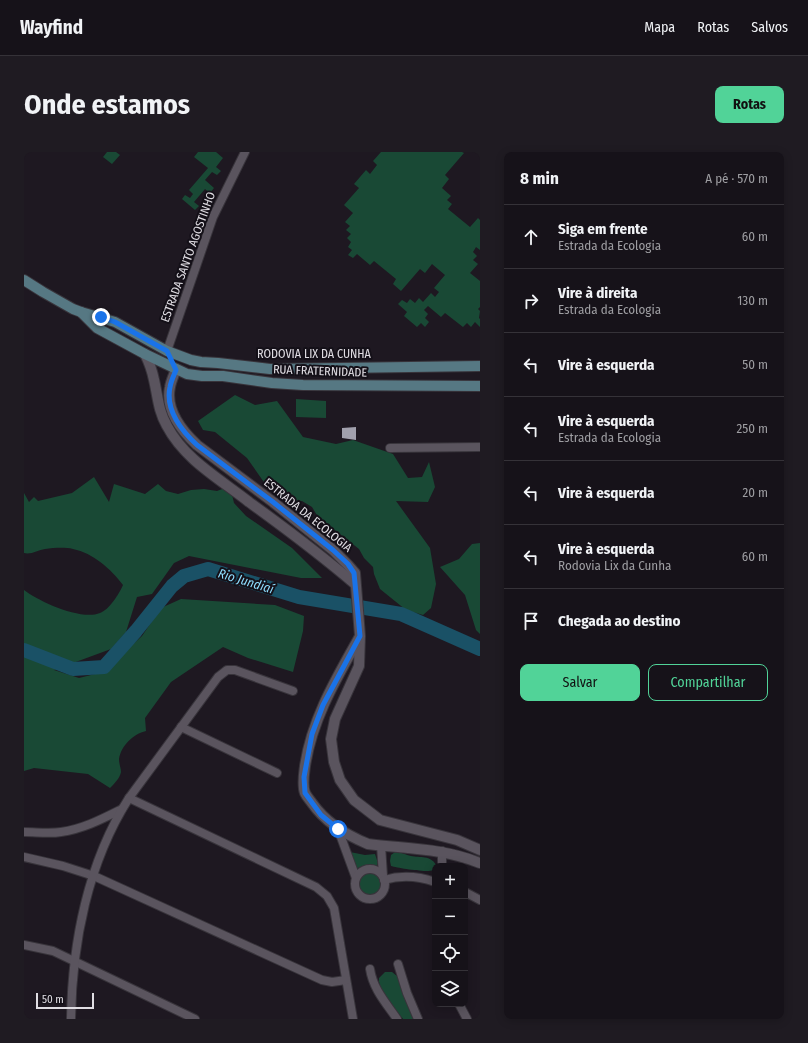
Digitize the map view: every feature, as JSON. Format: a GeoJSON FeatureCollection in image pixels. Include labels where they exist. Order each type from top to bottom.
{"type":"FeatureCollection","features":[{"type":"Feature","properties":{"kind":"main road","name":"RODOVIA LIX DA CUNHA"},"geometry":{"type":"LineString","coordinates":[[24,280],[81,312],[115,322],[167,351],[201,362],[270,369],[480,366]]}},
{"type":"Feature","properties":{"kind":"main road","name":"RUA FRATERNIDADE"},"geometry":{"type":"LineString","coordinates":[[81,312],[97,328],[176,370],[187,374],[222,376],[272,383],[303,385],[480,386]]}},
{"type":"Feature","properties":{"kind":"main road"},"geometry":{"type":"LineString","coordinates":[[145,354],[167,351],[176,370]]}},
{"type":"Feature","properties":{"kind":"street","name":"ESTRADA SANTO AGOSTINHO"},"geometry":{"type":"LineString","coordinates":[[167,351],[213,218],[246,152]]}},
{"type":"Feature","properties":{"kind":"street","name":"ESTRADA DA ECOLOGIA"},"geometry":{"type":"LineString","coordinates":[[145,354],[154,379],[158,405],[167,426],[179,445],[201,466],[290,532],[355,584]]}},
{"type":"Feature","properties":{"kind":"street","name":"ESTRADA DA ECOLOGIA"},"geometry":{"type":"LineString","coordinates":[[176,370],[170,388],[170,402],[174,417],[186,435],[333,550],[348,564],[354,573],[355,584]]}},
{"type":"Feature","properties":{"kind":"street"},"geometry":{"type":"LineString","coordinates":[[390,448],[480,447]]}},
{"type":"Feature","properties":{"kind":"street"},"geometry":{"type":"LineString","coordinates":[[355,584],[360,636],[359,666],[335,719],[332,739],[334,762],[340,780],[354,800],[380,820],[456,840],[480,850]]}},
{"type":"Feature","properties":{"kind":"street"},"geometry":{"type":"LineString","coordinates":[[360,636],[318,716],[312,734],[304,777],[305,793],[321,815],[338,829],[357,840],[368,844],[442,851],[480,863]]}},
{"type":"Feature","properties":{"kind":"street"},"geometry":{"type":"LineString","coordinates":[[71,1019],[74,961],[82,918],[106,840],[122,808],[218,677],[226,670],[240,671],[293,691]]}},
{"type":"Feature","properties":{"kind":"street"},"geometry":{"type":"LineString","coordinates":[[181,727],[277,773]]}},
{"type":"Feature","properties":{"kind":"street"},"geometry":{"type":"LineString","coordinates":[[129,798],[324,892],[334,908],[353,1019]]}},
{"type":"Feature","properties":{"kind":"street"},"geometry":{"type":"LineString","coordinates":[[24,832],[43,834],[77,829],[90,825],[122,808]]}},
{"type":"Feature","properties":{"kind":"street"},"geometry":{"type":"LineString","coordinates":[[338,829],[356,878],[355,883],[357,891],[363,897],[371,898],[379,895],[384,889],[381,845]]}},
{"type":"Feature","properties":{"kind":"street"},"geometry":{"type":"LineString","coordinates":[[442,851],[442,863]]}},
{"type":"Feature","properties":{"kind":"street"},"geometry":{"type":"LineString","coordinates":[[24,857],[52,863],[94,876],[322,980],[332,982],[346,980]]}},
{"type":"Feature","properties":{"kind":"street"},"geometry":{"type":"LineString","coordinates":[[356,878],[361,872],[369,869],[377,870],[384,878]]}},
{"type":"Feature","properties":{"kind":"street"},"geometry":{"type":"LineString","coordinates":[[384,878],[409,876],[432,881]]}},
{"type":"Feature","properties":{"kind":"street"},"geometry":{"type":"LineString","coordinates":[[468,894],[480,900]]}},
{"type":"Feature","properties":{"kind":"street"},"geometry":{"type":"LineString","coordinates":[[24,945],[53,951],[195,1019]]}},
{"type":"Feature","properties":{"kind":"street"},"geometry":{"type":"LineString","coordinates":[[398,964],[407,993],[418,1019]]}},
{"type":"Feature","properties":{"kind":"street"},"geometry":{"type":"LineString","coordinates":[[370,969],[371,977],[376,988],[398,1019]]}},
{"type":"Feature","properties":{"kind":"street"},"geometry":{"type":"LineString","coordinates":[[460,1007],[466,1019]]}},
{"type":"Feature","properties":{"kind":"green space"},"geometry":{"type":"Polygon","coordinates":[[[107,152],[116,152],[120,155],[112,164],[103,157],[107,152]]]}},
{"type":"Feature","properties":{"kind":"green space"},"geometry":{"type":"Polygon","coordinates":[[[198,152],[216,152],[223,158],[216,167],[221,171],[217,175],[212,172],[205,180],[214,188],[210,193],[205,189],[194,202],[199,206],[195,210],[182,199],[185,195],[190,198],[193,194],[189,190],[208,168],[194,157],[198,152]]]}},
{"type":"Feature","properties":{"kind":"green space"},"geometry":{"type":"Polygon","coordinates":[[[381,152],[464,153],[445,175],[449,179],[442,188],[451,196],[447,200],[452,204],[448,209],[470,227],[478,218],[480,220],[480,250],[476,247],[473,252],[477,256],[473,260],[478,264],[470,273],[480,281],[480,307],[478,309],[480,311],[480,327],[475,322],[471,327],[467,323],[463,327],[445,313],[441,317],[428,306],[424,310],[428,314],[425,318],[429,322],[425,327],[421,323],[417,327],[404,316],[407,312],[398,304],[402,300],[407,303],[410,299],[415,303],[419,298],[423,302],[431,293],[435,297],[439,292],[434,288],[445,275],[432,264],[425,273],[420,269],[401,291],[393,284],[396,279],[374,261],[370,265],[357,254],[353,258],[348,255],[352,250],[348,247],[351,242],[347,238],[351,234],[346,230],[350,226],[345,222],[353,213],[344,205],[359,188],[354,184],[366,170],[370,174],[377,165],[373,161],[381,152]]]}},
{"type":"Feature","properties":{"kind":"green space"},"geometry":{"type":"Polygon","coordinates":[[[235,395],[255,405],[277,401],[303,437],[336,444],[353,440],[393,454],[408,478],[422,477],[429,462],[435,487],[428,502],[396,501],[430,548],[436,584],[431,608],[423,615],[406,610],[380,589],[373,567],[364,558],[359,549],[318,517],[312,507],[302,501],[289,503],[278,497],[268,488],[247,458],[215,432],[203,430],[198,421],[235,395]]]}},
{"type":"Feature","properties":{"kind":"green space"},"geometry":{"type":"Polygon","coordinates":[[[296,399],[326,401],[326,418],[296,417],[296,399]]]}},
{"type":"Feature","properties":{"kind":"green space"},"geometry":{"type":"Polygon","coordinates":[[[94,477],[109,502],[114,484],[145,494],[158,484],[166,491],[178,494],[191,490],[204,489],[217,491],[230,486],[234,503],[246,516],[292,548],[322,578],[301,578],[189,556],[174,563],[152,594],[137,597],[126,632],[111,649],[54,670],[79,678],[103,672],[142,636],[161,608],[181,599],[275,605],[304,616],[303,631],[293,672],[248,658],[223,647],[171,682],[145,718],[146,731],[128,741],[122,750],[119,759],[121,770],[120,774],[117,781],[110,788],[88,774],[34,768],[24,771],[24,590],[60,609],[92,615],[107,609],[123,585],[101,562],[80,551],[70,548],[59,548],[24,553],[24,493],[29,502],[34,497],[38,501],[72,493],[94,477]]]}},
{"type":"Feature","properties":{"kind":"green space"},"geometry":{"type":"Polygon","coordinates":[[[480,543],[480,634],[476,630],[465,595],[440,567],[459,559],[472,544],[480,543]]]}},
{"type":"Feature","properties":{"kind":"green space"},"geometry":{"type":"Polygon","coordinates":[[[350,852],[365,855],[375,854],[378,863],[377,865],[365,865],[356,869],[350,852]]]}},
{"type":"Feature","properties":{"kind":"green space"},"geometry":{"type":"Polygon","coordinates":[[[395,852],[399,852],[411,856],[428,858],[435,863],[432,863],[432,870],[430,871],[406,869],[391,866],[391,855],[395,852]]]}},
{"type":"Feature","properties":{"kind":"green space"},"geometry":{"type":"Polygon","coordinates":[[[370,873],[378,876],[381,884],[378,892],[370,895],[362,892],[359,884],[362,876],[370,873]]]}},
{"type":"Feature","properties":{"kind":"green space"},"geometry":{"type":"Polygon","coordinates":[[[385,972],[392,972],[397,976],[413,1019],[403,1019],[381,988],[379,978],[385,972]]]}},
{"type":"Feature","properties":{"kind":"building"},"geometry":{"type":"Polygon","coordinates":[[[356,427],[356,440],[342,438],[342,428],[356,427]]]}},
{"type":"Feature","properties":{"kind":"waterway","name":"Rio Jundiaí"},"geometry":{"type":"LineString","coordinates":[[24,650],[73,669],[104,667],[136,631],[172,586],[184,576],[208,569],[299,597],[401,614],[480,649]]}},
{"type":"Feature","properties":{"kind":"route"},"geometry":{"type":"LineString","coordinates":[[101,317],[115,322],[167,351],[176,370],[170,388],[170,402],[174,417],[186,435],[333,550],[348,564],[354,573],[360,636],[332,687],[316,722],[306,761],[304,777],[305,793],[321,815],[338,829]]}}]}
